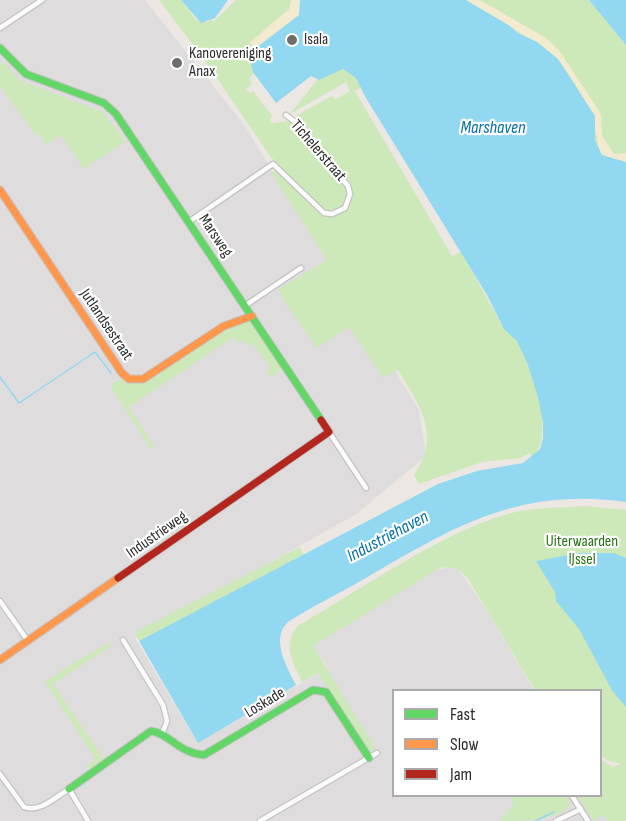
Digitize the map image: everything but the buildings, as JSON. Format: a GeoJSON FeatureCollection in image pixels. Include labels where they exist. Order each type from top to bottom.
{"type":"FeatureCollection","features":[{"type":"Feature","properties":{"kind":"street"},"geometry":{"type":"LineString","coordinates":[[0,28],[42,0]]}},
{"type":"Feature","properties":{"kind":"street","name":"Marsweg"},"geometry":{"type":"LineString","coordinates":[[0,48],[26,74],[111,108],[190,221],[366,488]]}},
{"type":"Feature","properties":{"kind":"street","name":"Tichelerstraat"},"geometry":{"type":"LineString","coordinates":[[190,221],[273,164],[324,213],[332,214],[345,208],[350,194],[348,186],[299,125],[286,115]]}},
{"type":"Feature","properties":{"kind":"street","name":"Jutlandsestraat"},"geometry":{"type":"LineString","coordinates":[[1,195],[122,373],[129,379],[143,379],[224,326],[241,322],[252,316]]}},
{"type":"Feature","properties":{"kind":"street"},"geometry":{"type":"LineString","coordinates":[[246,305],[301,268]]}},
{"type":"Feature","properties":{"kind":"street","name":"Industrieweg"},"geometry":{"type":"LineString","coordinates":[[0,660],[329,432]]}},
{"type":"Feature","properties":{"kind":"street"},"geometry":{"type":"LineString","coordinates":[[0,601],[28,641]]}},
{"type":"Feature","properties":{"kind":"street"},"geometry":{"type":"LineString","coordinates":[[123,640],[163,705],[167,721],[162,734]]}},
{"type":"Feature","properties":{"kind":"street","name":"Loskade"},"geometry":{"type":"LineString","coordinates":[[69,789],[151,731],[162,734],[181,751],[204,755],[313,690],[326,692],[369,758]]}},
{"type":"Feature","properties":{"kind":"street"},"geometry":{"type":"LineString","coordinates":[[260,821],[377,753]]}},
{"type":"Feature","properties":{"kind":"street"},"geometry":{"type":"LineString","coordinates":[[0,774],[24,807],[29,809],[37,809],[69,789],[88,821]]}},
{"type":"Feature","properties":{"kind":"street"},"geometry":{"type":"LineString","coordinates":[[573,797],[588,821]]}},
{"type":"Feature","properties":{"kind":"street"},"geometry":{"type":"LineString","coordinates":[[556,821],[581,809]]}},
{"type":"Feature","properties":{"kind":"shaded area"},"geometry":{"type":"Polygon","coordinates":[[[0,0],[145,0],[245,126],[419,410],[426,456],[355,515],[135,638],[197,742],[328,668],[312,645],[433,571],[456,566],[487,611],[533,689],[392,689],[392,797],[600,797],[615,821],[0,821],[0,0]]]}},
{"type":"Feature","properties":{"kind":"green space"},"geometry":{"type":"Polygon","coordinates":[[[159,0],[181,0],[197,21],[208,22],[212,19],[213,22],[236,0],[300,0],[299,15],[249,54],[254,74],[249,78],[252,84],[246,89],[250,93],[253,91],[272,116],[270,120],[272,123],[288,121],[297,125],[346,185],[348,195],[341,208],[326,211],[317,206],[270,156],[201,55],[159,0]]]}},
{"type":"Feature","properties":{"kind":"green space"},"geometry":{"type":"Polygon","coordinates":[[[466,0],[589,0],[626,45],[626,162],[607,157],[466,0]]]}},
{"type":"Feature","properties":{"kind":"green space"},"geometry":{"type":"Polygon","coordinates":[[[4,62],[19,80],[103,112],[125,141],[84,169],[61,135],[46,145],[0,86],[0,65],[4,62]]]}},
{"type":"Feature","properties":{"kind":"green space"},"geometry":{"type":"Polygon","coordinates":[[[343,68],[356,78],[361,88],[355,91],[452,256],[461,252],[501,324],[523,352],[535,382],[542,416],[540,446],[533,457],[530,453],[520,458],[482,462],[419,484],[414,475],[426,447],[425,421],[414,396],[398,370],[383,378],[349,327],[317,348],[284,301],[279,289],[327,260],[271,172],[280,171],[321,214],[337,215],[350,205],[353,191],[350,182],[297,115],[332,96],[335,100],[350,91],[346,82],[290,114],[317,80],[343,68]]]}},
{"type":"Feature","properties":{"kind":"green space"},"geometry":{"type":"Polygon","coordinates":[[[249,322],[262,335],[282,365],[277,374],[270,377],[266,372],[271,368],[252,343],[248,346],[243,340],[239,343],[234,337],[129,407],[155,447],[151,449],[112,389],[112,384],[121,379],[133,383],[143,382],[228,327],[249,322]]]}},
{"type":"Feature","properties":{"kind":"green space","name":"Uiterwaarden IJssel"},"geometry":{"type":"Polygon","coordinates":[[[586,506],[626,510],[626,821],[608,821],[603,815],[594,821],[578,797],[602,797],[602,761],[613,767],[621,764],[607,760],[602,756],[602,689],[534,689],[468,579],[456,569],[440,568],[313,646],[376,749],[369,750],[318,673],[302,682],[290,653],[291,639],[299,625],[400,564],[478,524],[524,510],[586,506]]]}},
{"type":"Feature","properties":{"kind":"green space"},"geometry":{"type":"Polygon","coordinates":[[[300,547],[304,556],[139,641],[135,632],[300,547]]]}},
{"type":"Feature","properties":{"kind":"green space"},"geometry":{"type":"Polygon","coordinates":[[[109,643],[111,646],[53,684],[104,760],[89,771],[86,767],[95,759],[94,756],[45,682],[109,643]]]}},
{"type":"Feature","properties":{"kind":"green space"},"geometry":{"type":"Polygon","coordinates":[[[510,797],[568,797],[570,805],[558,814],[549,817],[500,821],[514,803],[510,797]]]}},
{"type":"Feature","properties":{"kind":"sand"},"geometry":{"type":"Polygon","coordinates":[[[291,0],[300,0],[299,15],[257,48],[249,43],[289,9],[291,0]]]}},
{"type":"Feature","properties":{"kind":"sand"},"geometry":{"type":"Polygon","coordinates":[[[466,0],[480,0],[546,38],[559,50],[601,114],[602,136],[614,154],[626,153],[626,162],[602,156],[588,110],[562,65],[537,43],[466,0]]]}},
{"type":"Feature","properties":{"kind":"water"},"geometry":{"type":"Polygon","coordinates":[[[181,0],[228,0],[215,18],[201,23],[181,0]]]}},
{"type":"Feature","properties":{"kind":"water","name":"Marshaven"},"geometry":{"type":"Polygon","coordinates":[[[300,0],[466,0],[518,33],[537,42],[558,59],[595,116],[595,140],[602,155],[626,162],[626,502],[587,499],[552,500],[488,515],[427,543],[306,611],[288,622],[280,636],[282,653],[296,685],[198,743],[139,641],[438,484],[477,471],[523,463],[540,449],[543,438],[543,422],[538,397],[528,365],[517,341],[504,329],[487,295],[356,78],[343,69],[319,80],[311,76],[276,103],[253,72],[248,54],[299,15],[300,0]]]}},
{"type":"Feature","properties":{"kind":"water"},"geometry":{"type":"Polygon","coordinates":[[[589,0],[626,0],[626,45],[589,0]]]}},
{"type":"Feature","properties":{"kind":"water"},"geometry":{"type":"Polygon","coordinates":[[[580,553],[614,553],[626,558],[626,707],[613,692],[579,629],[556,601],[555,592],[536,561],[580,553]]]}},
{"type":"Feature","properties":{"kind":"waterway"},"geometry":{"type":"LineString","coordinates":[[0,377],[19,403],[95,352],[111,373]]}},
{"type":"Feature","properties":{"kind":"waterway"},"geometry":{"type":"LineString","coordinates":[[535,821],[554,812]]}},
{"type":"Feature","properties":{"kind":"traffic: fast"},"geometry":{"type":"LineString","coordinates":[[0,48],[26,74],[104,103],[116,114],[321,420]]}},
{"type":"Feature","properties":{"kind":"traffic: fast"},"geometry":{"type":"LineString","coordinates":[[69,789],[151,731],[163,735],[187,751],[204,755],[313,690],[326,692],[369,758]]}},
{"type":"Feature","properties":{"kind":"traffic: slow"},"geometry":{"type":"LineString","coordinates":[[0,190],[122,373],[129,379],[143,379],[224,326],[252,316]]}},
{"type":"Feature","properties":{"kind":"traffic: slow"},"geometry":{"type":"LineString","coordinates":[[0,660],[118,578]]}},
{"type":"Feature","properties":{"kind":"traffic: jam"},"geometry":{"type":"LineString","coordinates":[[118,578],[329,432],[321,420]]}},
{"type":"Feature","properties":{"kind":"place","name":"Isala"},"geometry":{"type":"Point","coordinates":[292,40]}},
{"type":"Feature","properties":{"kind":"place","name":"Kanovereniging Anax"},"geometry":{"type":"Point","coordinates":[177,63]}},
{"type":"Feature","properties":{"kind":"water label","name":"Industriehaven"},"geometry":{"type":"Point","coordinates":[388,537]}}]}
